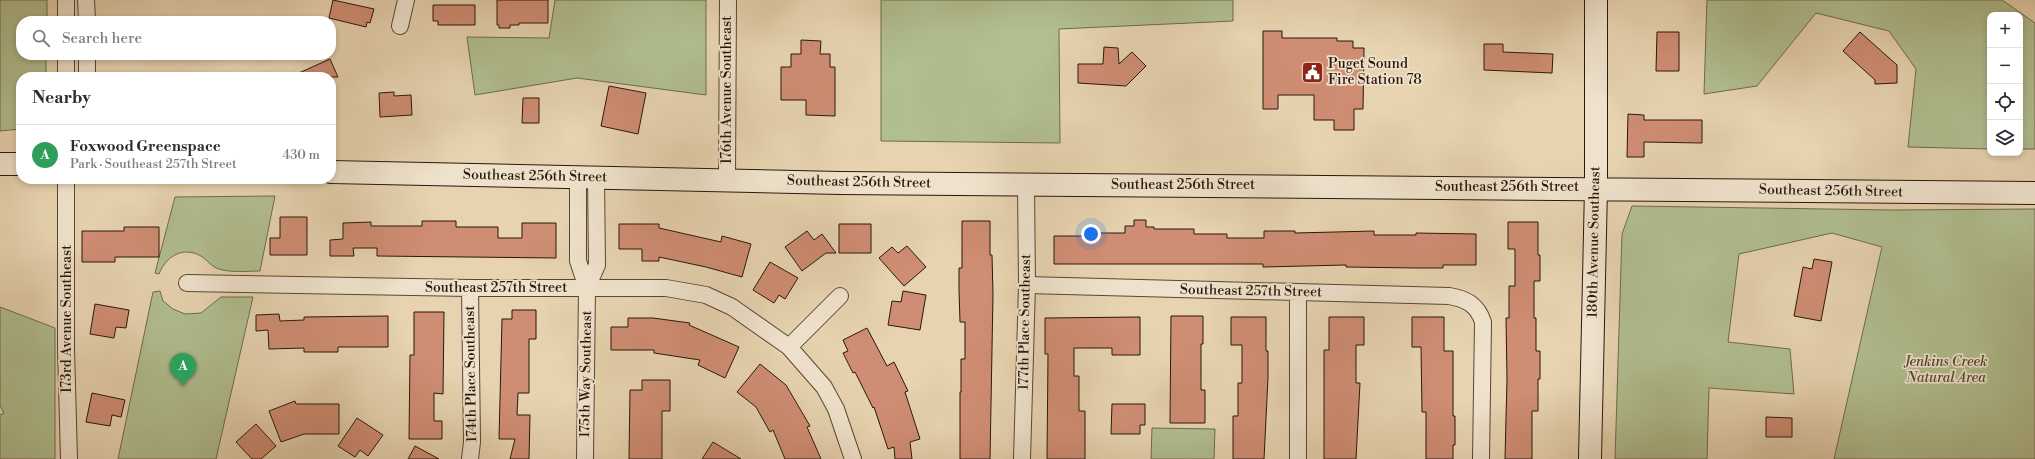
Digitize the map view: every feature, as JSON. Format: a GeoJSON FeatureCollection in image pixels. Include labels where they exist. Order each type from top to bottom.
{"type":"FeatureCollection","features":[{"type":"Feature","properties":{"kind":"main road","name":"180th Avenue Southeast"},"geometry":{"type":"LineString","coordinates":[[1590,459],[1596,188],[1596,0]]}},
{"type":"Feature","properties":{"kind":"main road"},"geometry":{"type":"LineString","coordinates":[[0,164],[16,164]]}},
{"type":"Feature","properties":{"kind":"main road","name":"Southeast 256th Street"},"geometry":{"type":"LineString","coordinates":[[336,172],[1026,184],[2035,193]]}},
{"type":"Feature","properties":{"kind":"street"},"geometry":{"type":"LineString","coordinates":[[66,0],[66,16]]}},
{"type":"Feature","properties":{"kind":"street"},"geometry":{"type":"LineString","coordinates":[[86,0],[87,16]]}},
{"type":"Feature","properties":{"kind":"street"},"geometry":{"type":"LineString","coordinates":[[400,26],[406,0]]}},
{"type":"Feature","properties":{"kind":"street","name":"176th Avenue Southeast"},"geometry":{"type":"LineString","coordinates":[[727,180],[728,0]]}},
{"type":"Feature","properties":{"kind":"street"},"geometry":{"type":"LineString","coordinates":[[66,60],[66,72]]}},
{"type":"Feature","properties":{"kind":"street"},"geometry":{"type":"LineString","coordinates":[[87,60],[87,72]]}},
{"type":"Feature","properties":{"kind":"street","name":"175th Way Southeast"},"geometry":{"type":"LineString","coordinates":[[585,459],[587,288],[597,265],[587,176]]}},
{"type":"Feature","properties":{"kind":"street","name":"173rd Avenue Southeast"},"geometry":{"type":"LineString","coordinates":[[66,184],[66,349],[69,459]]}},
{"type":"Feature","properties":{"kind":"street","name":"177th Place Southeast"},"geometry":{"type":"LineString","coordinates":[[1022,459],[1027,285],[1026,184]]}},
{"type":"Feature","properties":{"kind":"street","name":"Southeast 257th Street"},"geometry":{"type":"LineString","coordinates":[[188,283],[470,288],[666,288],[706,295],[732,307],[790,347],[824,387],[836,409],[853,459]]}},
{"type":"Feature","properties":{"kind":"street","name":"Southeast 257th Street"},"geometry":{"type":"LineString","coordinates":[[1027,285],[1449,296],[1462,298],[1473,304],[1480,314],[1483,329],[1481,459]]}},
{"type":"Feature","properties":{"kind":"street","name":"174th Place Southeast"},"geometry":{"type":"LineString","coordinates":[[470,288],[472,442],[470,459]]}},
{"type":"Feature","properties":{"kind":"street"},"geometry":{"type":"LineString","coordinates":[[1298,292],[1298,459]]}},
{"type":"Feature","properties":{"kind":"street"},"geometry":{"type":"LineString","coordinates":[[790,347],[840,296]]}},
{"type":"Feature","properties":{"kind":"green space"},"geometry":{"type":"Polygon","coordinates":[[[0,0],[47,0],[47,16],[16,16],[16,60],[46,60],[46,72],[16,72],[16,129],[0,131],[0,0]]]}},
{"type":"Feature","properties":{"kind":"green space"},"geometry":{"type":"Polygon","coordinates":[[[555,0],[706,0],[706,95],[577,78],[475,95],[467,37],[549,38],[555,0]]]}},
{"type":"Feature","properties":{"kind":"green space"},"geometry":{"type":"Polygon","coordinates":[[[881,0],[1233,0],[1233,21],[1059,29],[1060,143],[881,141],[881,0]]]}},
{"type":"Feature","properties":{"kind":"green space"},"geometry":{"type":"Polygon","coordinates":[[[1707,0],[2002,0],[2019,12],[1987,12],[1987,149],[1908,147],[1916,69],[1889,31],[1816,13],[1757,86],[1704,94],[1707,0]]]}},
{"type":"Feature","properties":{"kind":"green space"},"geometry":{"type":"Polygon","coordinates":[[[2023,15],[2035,23],[2035,149],[2023,149],[2023,15]]]}},
{"type":"Feature","properties":{"kind":"green space"},"geometry":{"type":"Polygon","coordinates":[[[275,196],[260,271],[234,271],[219,269],[201,256],[188,252],[176,254],[166,262],[159,274],[155,273],[175,197],[275,196]]]}},
{"type":"Feature","properties":{"kind":"green space","name":"Jenkins Creek Natural Area"},"geometry":{"type":"Polygon","coordinates":[[[1632,206],[1891,210],[2035,209],[2035,459],[1834,459],[1882,247],[1832,233],[1739,254],[1728,342],[1790,349],[1794,394],[1709,388],[1707,459],[1615,459],[1622,234],[1632,206]]]}},
{"type":"Feature","properties":{"kind":"green space"},"geometry":{"type":"Polygon","coordinates":[[[160,291],[163,301],[173,309],[185,314],[201,313],[221,297],[253,297],[216,459],[118,459],[153,292],[160,291]]]}},
{"type":"Feature","properties":{"kind":"green space"},"geometry":{"type":"Polygon","coordinates":[[[0,307],[55,328],[55,459],[0,459],[0,415],[4,413],[0,406],[0,307]]]}},
{"type":"Feature","properties":{"kind":"green space"},"geometry":{"type":"Polygon","coordinates":[[[1152,428],[1215,429],[1214,459],[1151,459],[1152,428]]]}},
{"type":"Feature","properties":{"kind":"building"},"geometry":{"type":"Polygon","coordinates":[[[333,0],[374,9],[370,23],[367,22],[366,27],[336,20],[336,16],[329,16],[333,0]]]}},
{"type":"Feature","properties":{"kind":"building"},"geometry":{"type":"Polygon","coordinates":[[[497,0],[548,0],[548,23],[519,23],[519,25],[510,25],[510,28],[499,28],[499,25],[497,25],[497,0]]]}},
{"type":"Feature","properties":{"kind":"building"},"geometry":{"type":"Polygon","coordinates":[[[433,5],[475,5],[475,25],[438,25],[438,21],[433,21],[433,5]]]}},
{"type":"Feature","properties":{"kind":"building","name":"Puget Sound Fire Station 78"},"geometry":{"type":"Polygon","coordinates":[[[1263,31],[1282,31],[1282,38],[1337,38],[1337,41],[1353,41],[1353,48],[1364,48],[1363,109],[1354,109],[1354,130],[1334,130],[1334,120],[1314,120],[1314,95],[1278,95],[1278,109],[1263,109],[1263,31]]]}},
{"type":"Feature","properties":{"kind":"building"},"geometry":{"type":"Polygon","coordinates":[[[1657,32],[1679,32],[1679,71],[1656,71],[1657,32]]]}},
{"type":"Feature","properties":{"kind":"building"},"geometry":{"type":"Polygon","coordinates":[[[1860,32],[1897,65],[1897,83],[1875,84],[1875,80],[1843,51],[1860,32]]]}},
{"type":"Feature","properties":{"kind":"building"},"geometry":{"type":"Polygon","coordinates":[[[801,40],[821,41],[820,54],[830,54],[830,67],[835,67],[835,116],[806,115],[806,100],[781,100],[781,67],[791,67],[791,54],[801,54],[801,40]]]}},
{"type":"Feature","properties":{"kind":"building"},"geometry":{"type":"Polygon","coordinates":[[[1484,44],[1503,44],[1503,52],[1553,54],[1552,73],[1484,70],[1484,44]]]}},
{"type":"Feature","properties":{"kind":"building"},"geometry":{"type":"Polygon","coordinates":[[[1104,47],[1118,48],[1119,64],[1132,52],[1146,66],[1126,86],[1078,83],[1078,64],[1103,64],[1104,47]]]}},
{"type":"Feature","properties":{"kind":"building"},"geometry":{"type":"Polygon","coordinates":[[[330,60],[336,72],[301,72],[330,60]]]}},
{"type":"Feature","properties":{"kind":"building"},"geometry":{"type":"Polygon","coordinates":[[[609,86],[646,93],[638,134],[601,126],[609,86]]]}},
{"type":"Feature","properties":{"kind":"building"},"geometry":{"type":"Polygon","coordinates":[[[394,92],[394,96],[411,95],[412,115],[380,117],[379,93],[394,92]]]}},
{"type":"Feature","properties":{"kind":"building"},"geometry":{"type":"Polygon","coordinates":[[[523,98],[539,98],[539,123],[522,123],[523,98]]]}},
{"type":"Feature","properties":{"kind":"building"},"geometry":{"type":"Polygon","coordinates":[[[1628,114],[1644,115],[1644,120],[1702,120],[1702,143],[1644,142],[1644,157],[1627,157],[1628,114]]]}},
{"type":"Feature","properties":{"kind":"building"},"geometry":{"type":"Polygon","coordinates":[[[280,217],[307,217],[307,255],[270,255],[270,238],[280,238],[280,217]]]}},
{"type":"Feature","properties":{"kind":"building"},"geometry":{"type":"Polygon","coordinates":[[[1134,220],[1146,220],[1146,227],[1154,227],[1154,229],[1194,229],[1194,234],[1227,234],[1227,238],[1264,238],[1264,231],[1295,231],[1295,233],[1374,231],[1374,235],[1416,235],[1416,233],[1476,234],[1476,265],[1443,265],[1443,268],[1416,268],[1346,267],[1346,265],[1263,267],[1263,264],[1054,264],[1054,236],[1092,236],[1092,233],[1125,233],[1125,226],[1134,226],[1134,220]]]}},
{"type":"Feature","properties":{"kind":"building"},"geometry":{"type":"Polygon","coordinates":[[[422,221],[456,221],[456,227],[498,227],[498,238],[522,238],[522,223],[556,223],[556,258],[377,256],[377,248],[353,248],[354,256],[330,256],[330,240],[343,239],[343,223],[371,222],[371,226],[422,226],[422,221]]]}},
{"type":"Feature","properties":{"kind":"building"},"geometry":{"type":"Polygon","coordinates":[[[962,221],[990,221],[990,255],[992,255],[993,294],[990,459],[960,459],[961,359],[965,359],[965,322],[960,322],[959,289],[959,268],[962,268],[962,221]]]}},
{"type":"Feature","properties":{"kind":"building"},"geometry":{"type":"Polygon","coordinates":[[[1508,222],[1538,222],[1540,281],[1534,281],[1534,318],[1536,318],[1536,351],[1540,351],[1540,379],[1538,379],[1538,411],[1532,411],[1532,459],[1505,459],[1507,379],[1506,318],[1509,318],[1509,286],[1515,286],[1515,249],[1508,249],[1508,222]]]}},
{"type":"Feature","properties":{"kind":"building"},"geometry":{"type":"Polygon","coordinates":[[[619,224],[659,224],[659,228],[721,242],[722,236],[751,244],[742,277],[706,267],[659,257],[659,261],[642,261],[642,249],[619,249],[619,224]]]}},
{"type":"Feature","properties":{"kind":"building"},"geometry":{"type":"Polygon","coordinates":[[[839,224],[871,224],[871,253],[839,253],[839,224]]]}},
{"type":"Feature","properties":{"kind":"building"},"geometry":{"type":"Polygon","coordinates":[[[124,227],[159,227],[159,257],[115,257],[115,262],[82,262],[82,231],[124,231],[124,227]]]}},
{"type":"Feature","properties":{"kind":"building"},"geometry":{"type":"Polygon","coordinates":[[[807,231],[814,240],[822,234],[836,253],[826,253],[802,271],[785,247],[807,231]]]}},
{"type":"Feature","properties":{"kind":"building"},"geometry":{"type":"Polygon","coordinates":[[[907,246],[926,267],[904,286],[879,258],[892,247],[898,253],[907,246]]]}},
{"type":"Feature","properties":{"kind":"building"},"geometry":{"type":"Polygon","coordinates":[[[1814,259],[1832,262],[1821,321],[1794,316],[1803,267],[1812,269],[1814,259]]]}},
{"type":"Feature","properties":{"kind":"building"},"geometry":{"type":"Polygon","coordinates":[[[770,262],[798,278],[785,299],[779,295],[774,303],[753,290],[770,262]]]}},
{"type":"Feature","properties":{"kind":"building"},"geometry":{"type":"Polygon","coordinates":[[[903,291],[926,295],[920,330],[888,325],[892,301],[901,302],[903,291]]]}},
{"type":"Feature","properties":{"kind":"building"},"geometry":{"type":"Polygon","coordinates":[[[95,304],[129,310],[126,328],[116,327],[114,338],[90,334],[95,304]]]}},
{"type":"Feature","properties":{"kind":"building"},"geometry":{"type":"Polygon","coordinates":[[[512,310],[536,310],[536,339],[529,339],[529,393],[518,393],[517,415],[530,415],[529,459],[510,459],[515,439],[499,439],[502,319],[512,319],[512,310]]]}},
{"type":"Feature","properties":{"kind":"building"},"geometry":{"type":"Polygon","coordinates":[[[414,312],[444,312],[443,394],[434,393],[434,421],[442,421],[442,439],[409,439],[410,355],[414,355],[414,312]]]}},
{"type":"Feature","properties":{"kind":"building"},"geometry":{"type":"Polygon","coordinates":[[[279,314],[280,321],[304,320],[304,317],[388,316],[388,347],[338,347],[338,352],[304,352],[304,348],[269,349],[268,330],[256,331],[256,315],[279,314]]]}},
{"type":"Feature","properties":{"kind":"building"},"geometry":{"type":"Polygon","coordinates":[[[1171,316],[1203,316],[1203,344],[1201,344],[1201,390],[1205,390],[1205,423],[1170,423],[1171,316]]]}},
{"type":"Feature","properties":{"kind":"building"},"geometry":{"type":"Polygon","coordinates":[[[1140,317],[1140,355],[1112,355],[1112,348],[1074,348],[1074,376],[1079,376],[1079,411],[1085,411],[1085,459],[1047,459],[1048,354],[1045,354],[1045,318],[1140,317]]]}},
{"type":"Feature","properties":{"kind":"building"},"geometry":{"type":"Polygon","coordinates":[[[1231,317],[1266,317],[1268,378],[1264,459],[1233,459],[1233,416],[1238,416],[1238,383],[1242,383],[1242,345],[1231,345],[1231,317]]]}},
{"type":"Feature","properties":{"kind":"building"},"geometry":{"type":"Polygon","coordinates":[[[1329,317],[1364,317],[1364,345],[1356,345],[1356,383],[1360,383],[1356,459],[1324,459],[1324,350],[1329,350],[1329,317]]]}},
{"type":"Feature","properties":{"kind":"building"},"geometry":{"type":"Polygon","coordinates":[[[1412,317],[1444,317],[1444,351],[1453,351],[1453,416],[1455,416],[1455,445],[1453,445],[1453,459],[1426,459],[1426,412],[1422,412],[1421,347],[1412,347],[1412,317]]]}},
{"type":"Feature","properties":{"kind":"building"},"geometry":{"type":"Polygon","coordinates":[[[628,318],[653,318],[690,323],[689,325],[739,347],[725,378],[698,365],[700,360],[654,353],[654,350],[611,350],[611,327],[628,327],[628,318]]]}},
{"type":"Feature","properties":{"kind":"building"},"geometry":{"type":"Polygon","coordinates":[[[867,328],[887,366],[894,362],[908,391],[905,392],[920,439],[910,442],[912,459],[895,459],[894,447],[888,449],[874,407],[873,408],[855,372],[853,373],[843,353],[848,351],[843,340],[867,328]]]}},
{"type":"Feature","properties":{"kind":"building"},"geometry":{"type":"Polygon","coordinates":[[[760,364],[786,385],[810,426],[807,427],[821,459],[785,459],[773,430],[770,432],[756,407],[737,392],[760,364]]]}},
{"type":"Feature","properties":{"kind":"building"},"geometry":{"type":"Polygon","coordinates":[[[642,380],[670,380],[670,411],[662,411],[662,459],[629,459],[630,390],[642,390],[642,380]]]}},
{"type":"Feature","properties":{"kind":"building"},"geometry":{"type":"Polygon","coordinates":[[[92,393],[125,400],[121,417],[112,415],[110,426],[86,422],[92,393]]]}},
{"type":"Feature","properties":{"kind":"building"},"geometry":{"type":"Polygon","coordinates":[[[295,401],[296,404],[339,404],[339,434],[304,434],[281,442],[269,411],[295,401]]]}},
{"type":"Feature","properties":{"kind":"building"},"geometry":{"type":"Polygon","coordinates":[[[1112,404],[1145,404],[1145,425],[1140,425],[1140,434],[1111,434],[1112,404]]]}},
{"type":"Feature","properties":{"kind":"building"},"geometry":{"type":"Polygon","coordinates":[[[1766,417],[1792,418],[1792,437],[1766,437],[1766,417]]]}},
{"type":"Feature","properties":{"kind":"building"},"geometry":{"type":"Polygon","coordinates":[[[357,418],[383,435],[368,456],[360,450],[355,457],[338,446],[357,418]]]}},
{"type":"Feature","properties":{"kind":"building"},"geometry":{"type":"Polygon","coordinates":[[[256,424],[276,446],[261,459],[252,459],[236,442],[256,424]]]}},
{"type":"Feature","properties":{"kind":"building"},"geometry":{"type":"Polygon","coordinates":[[[713,442],[741,459],[702,459],[713,442]]]}},
{"type":"Feature","properties":{"kind":"building"},"geometry":{"type":"Polygon","coordinates":[[[415,446],[439,459],[408,459],[415,446]]]}},
{"type":"Feature","properties":{"kind":"place","name":"Puget Sound Fire Station 78"},"geometry":{"type":"Point","coordinates":[1313,72]}},
{"type":"Feature","properties":{"kind":"place","name":"Foxwood Greenspace"},"geometry":{"type":"Point","coordinates":[183,386]}}]}
